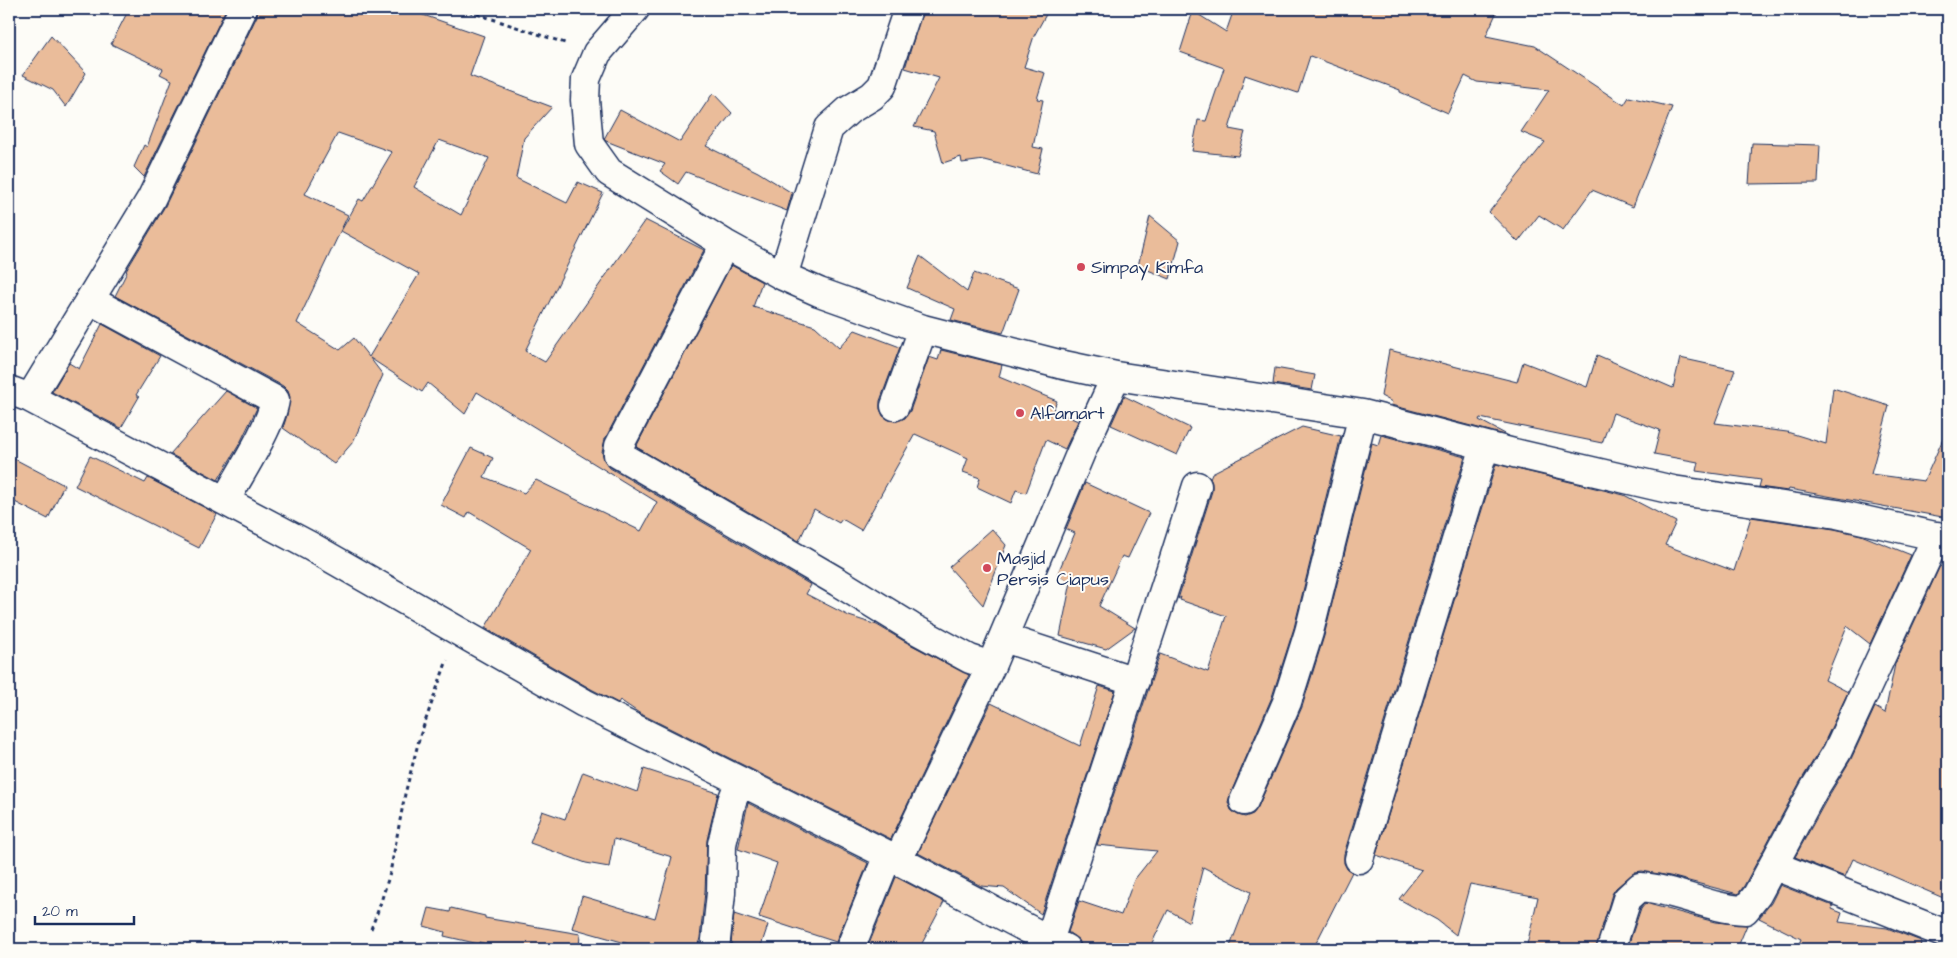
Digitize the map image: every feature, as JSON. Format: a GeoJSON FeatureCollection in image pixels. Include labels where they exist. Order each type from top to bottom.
{"type":"FeatureCollection","features":[{"type":"Feature","properties":{"kind":"street"},"geometry":{"type":"LineString","coordinates":[[244,9],[151,199],[90,300],[19,394],[310,546],[584,702],[893,858],[1058,945],[1134,681],[1197,486]]}},
{"type":"Feature","properties":{"kind":"street"},"geometry":{"type":"LineString","coordinates":[[635,9],[597,53],[586,79],[584,100],[589,144],[609,172],[725,244],[783,276],[819,292],[923,329],[1059,364],[1116,376],[1363,414],[1485,446],[1673,490],[1837,514],[1942,538],[1836,752],[1757,894],[1745,910],[1729,910],[1653,888],[1640,887],[1627,899],[1612,949]]}},
{"type":"Feature","properties":{"kind":"street"},"geometry":{"type":"LineString","coordinates":[[783,276],[826,134],[841,116],[872,96],[882,86],[908,9]]}},
{"type":"Feature","properties":{"kind":"street"},"geometry":{"type":"LineString","coordinates":[[725,244],[619,446],[618,454],[838,582],[911,627],[970,659],[991,666]]}},
{"type":"Feature","properties":{"kind":"street"},"geometry":{"type":"LineString","coordinates":[[90,300],[275,400],[264,430],[225,501]]}},
{"type":"Feature","properties":{"kind":"street"},"geometry":{"type":"LineString","coordinates":[[896,406],[923,329]]}},
{"type":"Feature","properties":{"kind":"street"},"geometry":{"type":"LineString","coordinates":[[850,949],[893,858],[1004,638],[1062,494],[1116,376]]}},
{"type":"Feature","properties":{"kind":"street"},"geometry":{"type":"LineString","coordinates":[[1244,801],[1287,702],[1306,641],[1363,414]]}},
{"type":"Feature","properties":{"kind":"street"},"geometry":{"type":"LineString","coordinates":[[1359,859],[1485,446]]}},
{"type":"Feature","properties":{"kind":"street"},"geometry":{"type":"LineString","coordinates":[[1004,638],[1134,681]]}},
{"type":"Feature","properties":{"kind":"street"},"geometry":{"type":"LineString","coordinates":[[716,949],[721,893],[722,844],[732,801],[740,781]]}},
{"type":"Feature","properties":{"kind":"street"},"geometry":{"type":"LineString","coordinates":[[1773,865],[1948,935]]}},
{"type":"Feature","properties":{"kind":"path"},"geometry":{"type":"LineString","coordinates":[[462,9],[597,53]]}},
{"type":"Feature","properties":{"kind":"path"},"geometry":{"type":"LineString","coordinates":[[371,929],[380,908],[390,873],[405,794],[420,736],[445,664],[460,633]]}},
{"type":"Feature","properties":{"kind":"building"},"geometry":{"type":"Polygon","coordinates":[[[129,9],[226,9],[144,177],[134,167],[144,145],[147,147],[172,80],[160,74],[163,69],[111,44],[129,9]]]}},
{"type":"Feature","properties":{"kind":"building"},"geometry":{"type":"Polygon","coordinates":[[[258,9],[406,9],[484,36],[470,76],[552,107],[524,138],[516,178],[567,203],[578,182],[603,193],[525,351],[545,362],[645,220],[704,250],[605,439],[602,452],[604,460],[610,468],[811,585],[806,594],[849,616],[877,625],[969,675],[891,839],[639,713],[620,700],[618,703],[591,689],[485,628],[531,549],[469,512],[466,518],[441,505],[471,448],[493,458],[484,477],[524,493],[536,480],[641,531],[657,502],[477,392],[465,414],[428,383],[422,392],[370,358],[383,375],[353,442],[334,464],[283,428],[290,397],[288,391],[283,386],[115,296],[126,271],[165,206],[257,16],[258,9]],[[338,133],[305,194],[348,215],[297,323],[340,350],[354,338],[369,357],[419,274],[341,231],[359,199],[363,201],[392,152],[338,133]],[[439,140],[414,187],[461,215],[489,158],[439,140]]]}},
{"type":"Feature","properties":{"kind":"building"},"geometry":{"type":"Polygon","coordinates":[[[923,9],[1049,9],[1034,36],[1024,67],[1045,73],[1037,99],[1043,100],[1033,147],[1043,149],[1037,174],[984,160],[962,163],[961,157],[943,163],[934,131],[914,127],[939,78],[905,68],[923,9]]]}},
{"type":"Feature","properties":{"kind":"building"},"geometry":{"type":"Polygon","coordinates":[[[1234,9],[1498,9],[1486,36],[1535,46],[1624,105],[1629,97],[1672,107],[1633,207],[1592,190],[1563,230],[1539,215],[1518,242],[1489,212],[1545,142],[1521,132],[1549,90],[1477,82],[1465,76],[1448,113],[1400,92],[1400,90],[1310,56],[1298,93],[1245,75],[1229,129],[1245,132],[1238,156],[1192,151],[1198,120],[1206,121],[1224,68],[1180,52],[1193,11],[1226,32],[1234,9]]]}},
{"type":"Feature","properties":{"kind":"building"},"geometry":{"type":"Polygon","coordinates":[[[51,36],[86,73],[66,107],[53,90],[23,75],[51,36]]]}},
{"type":"Feature","properties":{"kind":"building"},"geometry":{"type":"Polygon","coordinates":[[[713,93],[732,113],[706,146],[758,172],[792,193],[787,211],[686,172],[678,184],[660,171],[665,164],[604,139],[620,110],[680,142],[713,93]]]}},
{"type":"Feature","properties":{"kind":"building"},"geometry":{"type":"Polygon","coordinates":[[[1752,143],[1820,145],[1818,183],[1749,184],[1752,143]]]}},
{"type":"Feature","properties":{"kind":"building"},"geometry":{"type":"Polygon","coordinates":[[[1150,216],[1180,241],[1170,279],[1138,266],[1150,216]]]}},
{"type":"Feature","properties":{"kind":"building"},"geometry":{"type":"Polygon","coordinates":[[[920,256],[967,292],[974,273],[1019,289],[1003,333],[951,320],[955,309],[907,288],[920,256]]]}},
{"type":"Feature","properties":{"kind":"building"},"geometry":{"type":"Polygon","coordinates":[[[731,265],[762,282],[753,307],[815,326],[839,348],[855,330],[900,347],[880,401],[880,409],[883,416],[889,420],[897,421],[905,418],[910,411],[929,357],[938,360],[941,350],[1002,365],[999,377],[1057,401],[1053,410],[1078,421],[1065,449],[1046,440],[1026,493],[1016,490],[1011,503],[977,487],[980,478],[963,472],[968,458],[915,434],[861,530],[842,519],[839,523],[814,509],[799,541],[636,447],[731,265]]]}},
{"type":"Feature","properties":{"kind":"building"},"geometry":{"type":"Polygon","coordinates":[[[102,324],[160,356],[136,395],[139,397],[121,428],[52,392],[69,363],[79,369],[102,324]]]}},
{"type":"Feature","properties":{"kind":"building"},"geometry":{"type":"Polygon","coordinates":[[[1389,350],[1517,382],[1523,362],[1587,387],[1597,355],[1673,388],[1680,358],[1735,370],[1715,423],[1787,432],[1826,444],[1833,388],[1889,406],[1871,474],[1924,481],[1948,428],[1948,518],[1789,489],[1788,491],[1759,487],[1761,480],[1696,471],[1698,462],[1654,454],[1660,430],[1613,413],[1602,443],[1480,418],[1479,420],[1509,436],[1391,405],[1392,402],[1381,396],[1389,350]]]}},
{"type":"Feature","properties":{"kind":"building"},"geometry":{"type":"Polygon","coordinates":[[[1275,368],[1315,375],[1312,390],[1273,384],[1275,368]]]}},
{"type":"Feature","properties":{"kind":"building"},"geometry":{"type":"Polygon","coordinates":[[[226,391],[257,408],[240,443],[218,480],[170,454],[226,391]]]}},
{"type":"Feature","properties":{"kind":"building"},"geometry":{"type":"Polygon","coordinates":[[[1124,396],[1190,428],[1177,455],[1111,425],[1124,396]]]}},
{"type":"Feature","properties":{"kind":"building"},"geometry":{"type":"Polygon","coordinates":[[[1302,427],[1341,436],[1294,628],[1272,697],[1228,802],[1231,810],[1245,817],[1253,814],[1258,807],[1302,707],[1324,636],[1372,443],[1378,445],[1381,435],[1465,457],[1344,854],[1344,863],[1347,869],[1352,872],[1313,949],[1229,949],[1251,892],[1203,867],[1189,922],[1168,910],[1149,949],[1091,949],[1081,945],[1079,940],[1068,932],[1079,901],[1121,915],[1134,880],[1157,851],[1097,845],[1160,654],[1208,672],[1226,616],[1180,600],[1181,597],[1178,599],[1212,491],[1210,478],[1212,473],[1302,427]]]}},
{"type":"Feature","properties":{"kind":"building"},"geometry":{"type":"Polygon","coordinates":[[[9,456],[64,485],[48,519],[9,499],[9,456]]]}},
{"type":"Feature","properties":{"kind":"building"},"geometry":{"type":"Polygon","coordinates":[[[90,456],[145,483],[148,478],[217,514],[199,548],[75,486],[90,456]]]}},
{"type":"Feature","properties":{"kind":"building"},"geometry":{"type":"Polygon","coordinates":[[[1496,464],[1624,495],[1676,522],[1665,545],[1734,571],[1751,517],[1834,529],[1861,535],[1911,555],[1870,644],[1847,626],[1825,680],[1848,692],[1823,745],[1800,782],[1738,894],[1670,876],[1642,871],[1635,872],[1616,888],[1612,894],[1596,949],[1526,949],[1538,897],[1470,884],[1456,935],[1437,920],[1399,899],[1422,870],[1376,855],[1496,464]]]}},
{"type":"Feature","properties":{"kind":"building"},"geometry":{"type":"Polygon","coordinates":[[[1085,483],[1149,513],[1128,558],[1122,556],[1099,606],[1135,628],[1106,649],[1060,636],[1071,582],[1057,575],[1075,533],[1066,529],[1085,483]]]}},
{"type":"Feature","properties":{"kind":"building","name":"Masjid Persis Ciapus"},"geometry":{"type":"Polygon","coordinates":[[[992,529],[1006,545],[983,605],[949,567],[992,529]]]}},
{"type":"Feature","properties":{"kind":"building"},"geometry":{"type":"Polygon","coordinates":[[[1940,566],[1948,569],[1948,900],[1853,859],[1845,877],[1795,857],[1851,759],[1875,707],[1885,713],[1895,664],[1940,566]]]}},
{"type":"Feature","properties":{"kind":"building"},"geometry":{"type":"Polygon","coordinates":[[[1099,686],[1115,691],[1041,914],[1004,888],[981,886],[918,853],[991,703],[1080,746],[1099,686]]]}},
{"type":"Feature","properties":{"kind":"building"},"geometry":{"type":"Polygon","coordinates":[[[644,769],[718,793],[707,840],[705,892],[697,949],[647,949],[572,928],[582,896],[655,918],[672,857],[614,839],[609,867],[586,863],[530,843],[542,811],[565,819],[583,772],[637,792],[644,769]]]}},
{"type":"Feature","properties":{"kind":"building"},"geometry":{"type":"Polygon","coordinates":[[[748,803],[868,863],[836,942],[759,917],[777,863],[738,849],[748,803]]]}},
{"type":"Feature","properties":{"kind":"building"},"geometry":{"type":"Polygon","coordinates":[[[896,877],[944,902],[919,949],[867,949],[896,877]]]}},
{"type":"Feature","properties":{"kind":"building"},"geometry":{"type":"Polygon","coordinates":[[[1780,885],[1833,906],[1832,909],[1842,913],[1839,922],[1887,928],[1921,941],[1920,949],[1797,949],[1801,939],[1759,918],[1771,903],[1780,885]]]}},
{"type":"Feature","properties":{"kind":"building"},"geometry":{"type":"Polygon","coordinates":[[[1645,903],[1715,922],[1747,925],[1737,949],[1627,949],[1641,908],[1645,903]]]}},
{"type":"Feature","properties":{"kind":"building"},"geometry":{"type":"Polygon","coordinates":[[[429,908],[450,912],[451,908],[485,916],[485,918],[580,934],[579,949],[504,949],[479,942],[479,944],[444,936],[445,932],[424,926],[429,908]]]}},
{"type":"Feature","properties":{"kind":"building"},"geometry":{"type":"Polygon","coordinates":[[[734,914],[768,925],[760,949],[747,949],[731,944],[734,914]]]}},
{"type":"Feature","properties":{"kind":"place","name":"Simpay Kimfa"},"geometry":{"type":"Point","coordinates":[1081,267]}},
{"type":"Feature","properties":{"kind":"place","name":"Alfamart"},"geometry":{"type":"Point","coordinates":[1020,413]}},
{"type":"Feature","properties":{"kind":"place","name":"Masjid Persis Ciapus"},"geometry":{"type":"Point","coordinates":[987,568]}}]}
